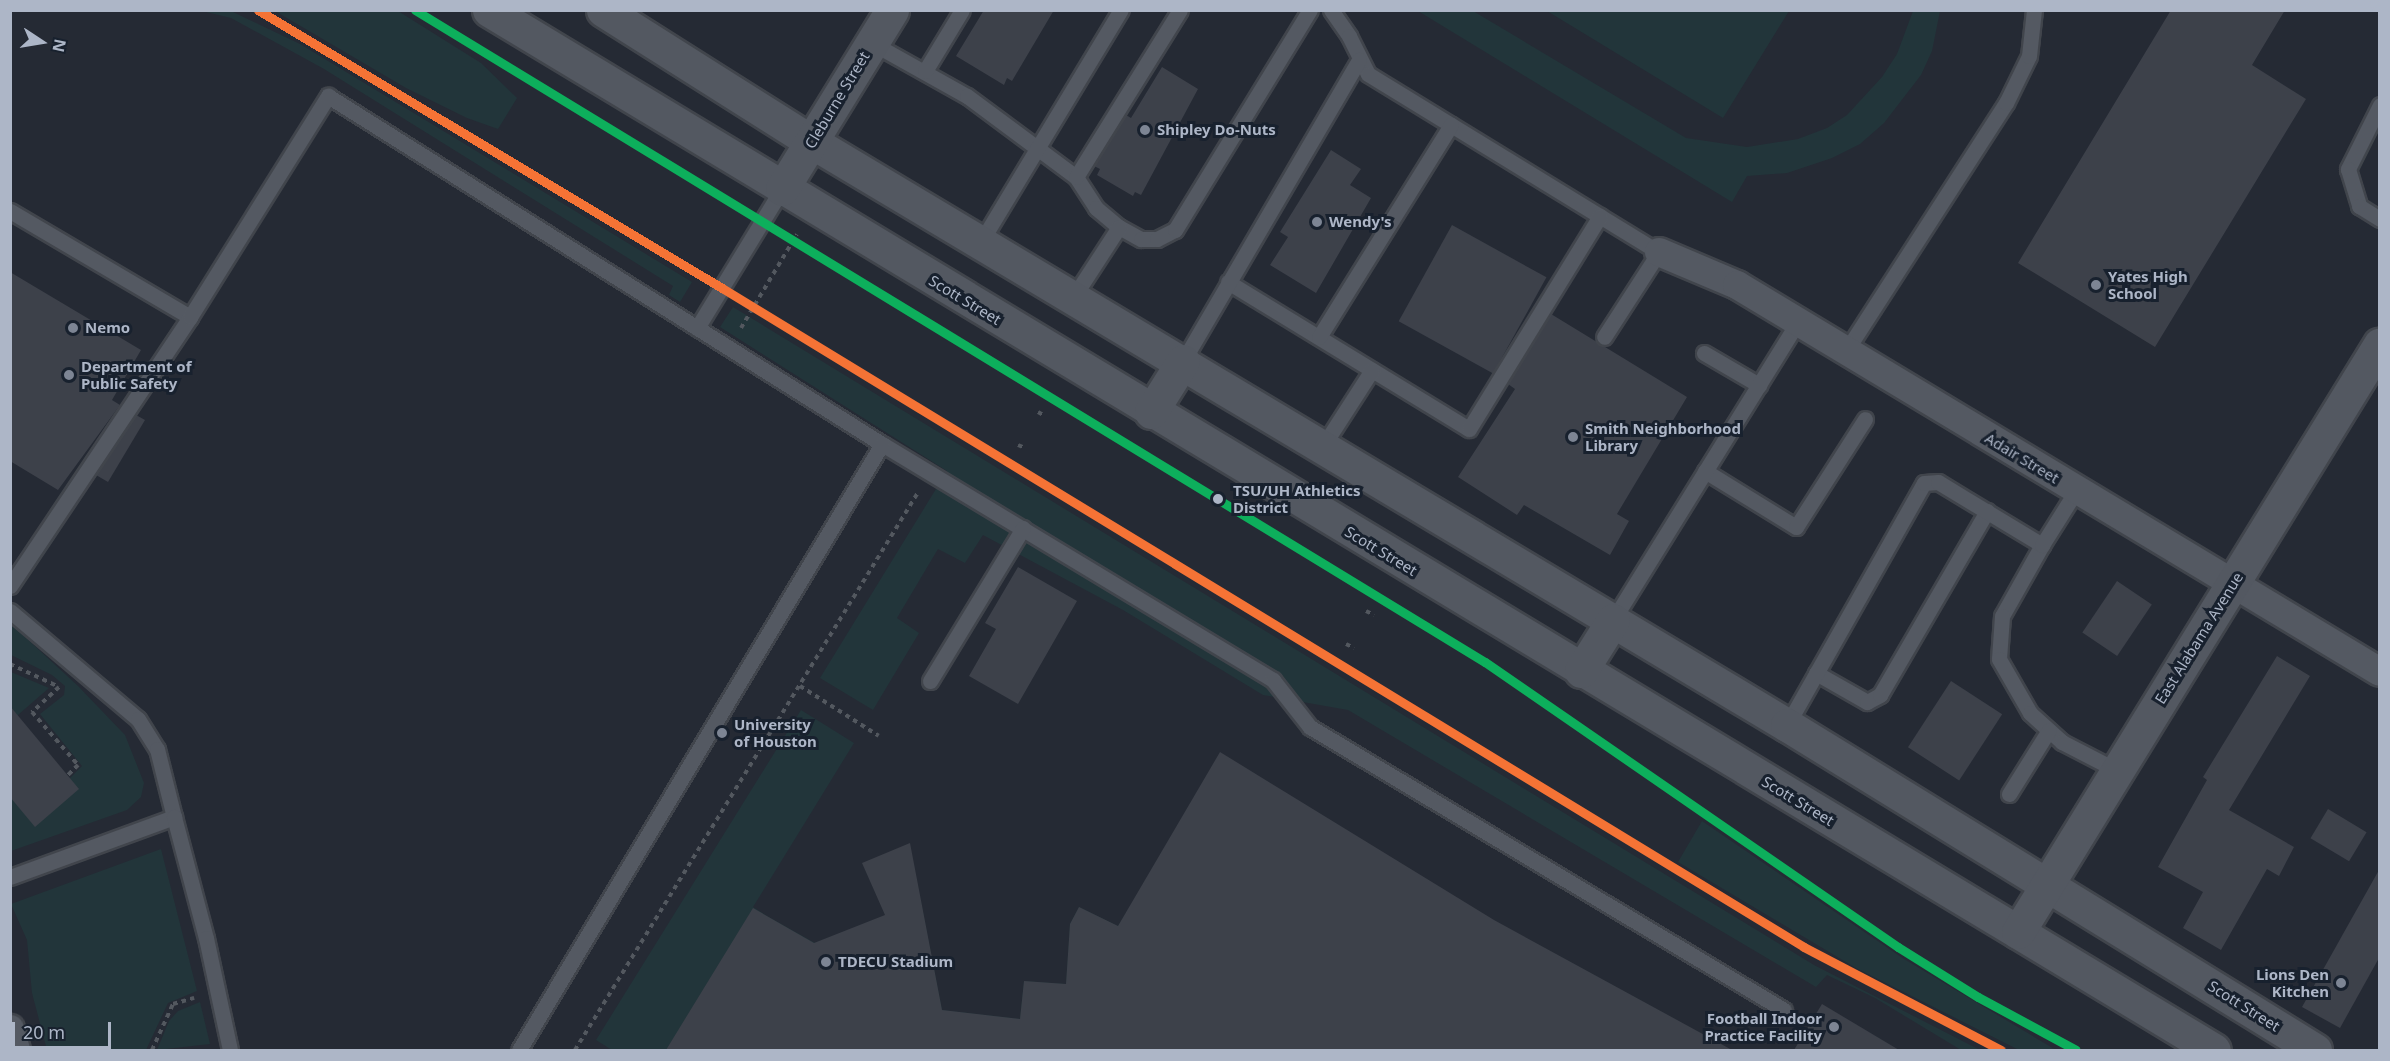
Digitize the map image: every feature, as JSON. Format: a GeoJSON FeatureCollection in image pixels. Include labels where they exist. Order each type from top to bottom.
{"type":"FeatureCollection","features":[{"type":"Feature","properties":{"kind":"main road","name":"Scott Street"},"geometry":{"type":"LineString","coordinates":[[489,10],[1151,412],[2214,1050]]}},
{"type":"Feature","properties":{"kind":"main road","name":"Scott Street"},"geometry":{"type":"LineString","coordinates":[[603,10],[812,142],[982,240],[1787,725],[2315,1050]]}},
{"type":"Feature","properties":{"kind":"main road","name":"Cleburne Street"},"geometry":{"type":"LineString","coordinates":[[783,189],[892,10]]}},
{"type":"Feature","properties":{"kind":"main road","name":"East Alabama Avenue"},"geometry":{"type":"LineString","coordinates":[[2018,932],[2379,344]]}},
{"type":"Feature","properties":{"kind":"main road"},"geometry":{"type":"LineString","coordinates":[[1151,412],[1183,361]]}},
{"type":"Feature","properties":{"kind":"main road"},"geometry":{"type":"LineString","coordinates":[[1581,671],[1613,620]]}},
{"type":"Feature","properties":{"kind":"street","name":"Adair Street"},"geometry":{"type":"LineString","coordinates":[[1659,252],[1737,285],[2076,491],[2234,582],[2379,672]]}},
{"type":"Feature","properties":{"kind":"street"},"geometry":{"type":"LineString","coordinates":[[10,1029],[16,1050]]}},
{"type":"Feature","properties":{"kind":"lane"},"geometry":{"type":"LineString","coordinates":[[925,72],[962,10]]}},
{"type":"Feature","properties":{"kind":"lane"},"geometry":{"type":"LineString","coordinates":[[982,240],[1121,10]]}},
{"type":"Feature","properties":{"kind":"lane"},"geometry":{"type":"LineString","coordinates":[[1076,177],[1180,10]]}},
{"type":"Feature","properties":{"kind":"lane"},"geometry":{"type":"LineString","coordinates":[[872,43],[967,96],[1076,177],[1096,208],[1119,227],[1141,239],[1157,239],[1175,230],[1310,10]]}},
{"type":"Feature","properties":{"kind":"lane"},"geometry":{"type":"LineString","coordinates":[[1331,10],[1349,36],[1368,74],[1659,252],[1604,337]]}},
{"type":"Feature","properties":{"kind":"lane"},"geometry":{"type":"LineString","coordinates":[[1846,351],[2006,103],[2029,56],[2034,10]]}},
{"type":"Feature","properties":{"kind":"lane"},"geometry":{"type":"LineString","coordinates":[[1183,361],[1359,60]]}},
{"type":"Feature","properties":{"kind":"lane"},"geometry":{"type":"LineString","coordinates":[[10,586],[190,317],[328,96],[882,444],[1273,680],[1310,727],[1784,1010]]}},
{"type":"Feature","properties":{"kind":"lane"},"geometry":{"type":"LineString","coordinates":[[2379,105],[2348,169],[2359,206],[2379,219]]}},
{"type":"Feature","properties":{"kind":"lane"},"geometry":{"type":"LineString","coordinates":[[1318,337],[1451,125]]}},
{"type":"Feature","properties":{"kind":"lane"},"geometry":{"type":"LineString","coordinates":[[697,328],[783,189]]}},
{"type":"Feature","properties":{"kind":"lane"},"geometry":{"type":"LineString","coordinates":[[10,211],[190,317]]}},
{"type":"Feature","properties":{"kind":"lane"},"geometry":{"type":"LineString","coordinates":[[1228,282],[1469,429],[1600,216]]}},
{"type":"Feature","properties":{"kind":"lane"},"geometry":{"type":"LineString","coordinates":[[1074,296],[1119,227]]}},
{"type":"Feature","properties":{"kind":"lane"},"geometry":{"type":"LineString","coordinates":[[1613,620],[1798,322]]}},
{"type":"Feature","properties":{"kind":"lane"},"geometry":{"type":"LineString","coordinates":[[1704,353],[1759,385]]}},
{"type":"Feature","properties":{"kind":"lane"},"geometry":{"type":"LineString","coordinates":[[1323,446],[1372,370]]}},
{"type":"Feature","properties":{"kind":"lane"},"geometry":{"type":"LineString","coordinates":[[1705,471],[1796,527],[1865,418]]}},
{"type":"Feature","properties":{"kind":"lane"},"geometry":{"type":"LineString","coordinates":[[519,1050],[882,444]]}},
{"type":"Feature","properties":{"kind":"lane"},"geometry":{"type":"LineString","coordinates":[[1787,725],[1924,483],[1938,482],[2042,545]]}},
{"type":"Feature","properties":{"kind":"lane"},"geometry":{"type":"LineString","coordinates":[[2076,491],[2002,616],[1999,659],[2030,713],[2062,742],[2118,771]]}},
{"type":"Feature","properties":{"kind":"lane"},"geometry":{"type":"LineString","coordinates":[[1816,673],[1868,702],[1880,695],[1987,511]]}},
{"type":"Feature","properties":{"kind":"lane"},"geometry":{"type":"LineString","coordinates":[[930,681],[1023,528]]}},
{"type":"Feature","properties":{"kind":"lane"},"geometry":{"type":"LineString","coordinates":[[10,611],[138,719],[157,749],[218,990],[230,1050]]}},
{"type":"Feature","properties":{"kind":"lane"},"geometry":{"type":"LineString","coordinates":[[2009,794],[2049,730]]}},
{"type":"Feature","properties":{"kind":"lane"},"geometry":{"type":"LineString","coordinates":[[10,877],[174,817]]}},
{"type":"Feature","properties":{"kind":"path"},"geometry":{"type":"LineString","coordinates":[[729,348],[801,229]]}},
{"type":"Feature","properties":{"kind":"path"},"geometry":{"type":"LineString","coordinates":[[1038,412],[1045,416]]}},
{"type":"Feature","properties":{"kind":"path"},"geometry":{"type":"LineString","coordinates":[[1018,445],[1025,448]]}},
{"type":"Feature","properties":{"kind":"path"},"geometry":{"type":"LineString","coordinates":[[575,1050],[931,472]]}},
{"type":"Feature","properties":{"kind":"path"},"geometry":{"type":"LineString","coordinates":[[1366,611],[1374,615]]}},
{"type":"Feature","properties":{"kind":"path"},"geometry":{"type":"LineString","coordinates":[[1346,644],[1354,648]]}},
{"type":"Feature","properties":{"kind":"path"},"geometry":{"type":"LineString","coordinates":[[10,664],[59,687],[32,712],[78,765],[68,775]]}},
{"type":"Feature","properties":{"kind":"path"},"geometry":{"type":"LineString","coordinates":[[800,686],[879,736]]}},
{"type":"Feature","properties":{"kind":"path"},"geometry":{"type":"LineString","coordinates":[[152,1050],[173,1004],[218,990]]}},
{"type":"Feature","properties":{"kind":"green space"},"geometry":{"type":"Polygon","coordinates":[[[1789,10],[1723,118],[1547,11],[1789,10]]]}},
{"type":"Feature","properties":{"kind":"green space"},"geometry":{"type":"Polygon","coordinates":[[[202,11],[231,11],[300,44],[692,282],[680,302],[669,295],[673,286],[324,69],[231,18],[202,11]]]}},
{"type":"Feature","properties":{"kind":"green space"},"geometry":{"type":"Polygon","coordinates":[[[275,11],[398,11],[481,63],[517,98],[498,129],[467,118],[406,88],[275,11]]]}},
{"type":"Feature","properties":{"kind":"green space"},"geometry":{"type":"Polygon","coordinates":[[[1418,11],[1473,11],[1686,138],[1747,147],[1798,139],[1827,128],[1847,115],[1882,77],[1897,54],[1913,11],[1940,11],[1932,51],[1921,75],[1884,123],[1860,144],[1832,158],[1787,173],[1747,176],[1732,202],[1418,11]]]}},
{"type":"Feature","properties":{"kind":"green space"},"geometry":{"type":"Polygon","coordinates":[[[733,307],[1814,965],[1980,1050],[1961,1050],[1875,998],[1827,975],[1816,987],[1348,710],[1263,695],[1123,610],[983,535],[965,563],[938,549],[897,618],[919,633],[873,710],[820,678],[947,471],[720,327],[733,307]]]}},
{"type":"Feature","properties":{"kind":"green space"},"geometry":{"type":"Polygon","coordinates":[[[11,624],[78,686],[125,735],[144,783],[141,797],[127,810],[11,851],[10,790],[69,779],[82,766],[40,714],[64,695],[65,686],[52,675],[11,655],[11,624]]]}},
{"type":"Feature","properties":{"kind":"green space"},"geometry":{"type":"Polygon","coordinates":[[[11,672],[49,688],[11,721],[11,672]]]}},
{"type":"Feature","properties":{"kind":"green space","name":"TDECU Stadium"},"geometry":{"type":"Polygon","coordinates":[[[801,710],[854,743],[753,907],[767,916],[815,943],[921,902],[942,1010],[1020,1019],[1024,981],[1066,984],[1070,924],[1079,907],[1118,926],[1136,898],[1399,1050],[612,1050],[596,1040],[801,710]]]}},
{"type":"Feature","properties":{"kind":"green space"},"geometry":{"type":"Polygon","coordinates":[[[1702,821],[1904,959],[2056,1050],[2019,1050],[1856,968],[1678,862],[1702,821]]]}},
{"type":"Feature","properties":{"kind":"green space"},"geometry":{"type":"Polygon","coordinates":[[[161,849],[197,991],[168,1003],[146,1050],[47,1050],[32,993],[27,940],[11,904],[161,849]]]}},
{"type":"Feature","properties":{"kind":"green space"},"geometry":{"type":"Polygon","coordinates":[[[200,1002],[210,1044],[157,1050],[169,1021],[178,1011],[200,1002]]]}},
{"type":"Feature","properties":{"kind":"building"},"geometry":{"type":"Polygon","coordinates":[[[984,10],[1054,10],[1012,81],[1007,78],[1004,85],[956,56],[984,10]]]}},
{"type":"Feature","properties":{"kind":"building"},"geometry":{"type":"Polygon","coordinates":[[[2171,10],[2285,10],[2252,65],[2306,99],[2155,347],[2018,263],[2171,10]]]}},
{"type":"Feature","properties":{"kind":"building","name":"Shipley Do-Nuts"},"geometry":{"type":"Polygon","coordinates":[[[1162,67],[1198,89],[1141,195],[1135,192],[1133,196],[1097,175],[1100,169],[1094,166],[1126,115],[1131,118],[1162,67]]]}},
{"type":"Feature","properties":{"kind":"building","name":"Wendy's"},"geometry":{"type":"Polygon","coordinates":[[[1331,150],[1361,169],[1350,185],[1371,198],[1316,293],[1270,265],[1288,237],[1280,232],[1331,150]]]}},
{"type":"Feature","properties":{"kind":"building"},"geometry":{"type":"Polygon","coordinates":[[[1452,225],[1546,277],[1493,374],[1399,321],[1452,225]]]}},
{"type":"Feature","properties":{"kind":"building","name":"Department of Public Safety"},"geometry":{"type":"Polygon","coordinates":[[[10,272],[141,350],[112,400],[120,405],[58,490],[10,461],[10,272]]]}},
{"type":"Feature","properties":{"kind":"building","name":"Smith Neighborhood Library"},"geometry":{"type":"Polygon","coordinates":[[[1551,314],[1687,397],[1617,514],[1629,521],[1610,555],[1524,505],[1517,515],[1458,477],[1515,389],[1508,384],[1551,314]]]}},
{"type":"Feature","properties":{"kind":"building"},"geometry":{"type":"Polygon","coordinates":[[[136,415],[145,420],[108,482],[96,475],[136,415]]]}},
{"type":"Feature","properties":{"kind":"building"},"geometry":{"type":"Polygon","coordinates":[[[1018,567],[1077,601],[1018,704],[969,676],[996,629],[985,623],[1018,567]]]}},
{"type":"Feature","properties":{"kind":"building"},"geometry":{"type":"Polygon","coordinates":[[[2117,581],[2152,604],[2117,656],[2082,632],[2117,581]]]}},
{"type":"Feature","properties":{"kind":"building"},"geometry":{"type":"Polygon","coordinates":[[[2277,656],[2310,676],[2229,810],[2294,847],[2279,876],[2267,869],[2221,950],[2183,928],[2203,892],[2158,867],[2207,780],[2203,777],[2277,656]]]}},
{"type":"Feature","properties":{"kind":"building"},"geometry":{"type":"Polygon","coordinates":[[[1951,681],[2002,714],[1959,780],[1908,747],[1951,681]]]}},
{"type":"Feature","properties":{"kind":"building"},"geometry":{"type":"Polygon","coordinates":[[[10,706],[79,789],[35,827],[10,797],[10,706]]]}},
{"type":"Feature","properties":{"kind":"building"},"geometry":{"type":"Polygon","coordinates":[[[1220,752],[1494,920],[1732,1050],[666,1050],[753,908],[814,943],[885,915],[862,863],[910,843],[942,1010],[1020,1019],[1024,981],[1066,984],[1070,924],[1079,907],[1118,926],[1220,752]]]}},
{"type":"Feature","properties":{"kind":"building"},"geometry":{"type":"Polygon","coordinates":[[[2328,809],[2367,832],[2349,861],[2310,838],[2328,809]]]}},
{"type":"Feature","properties":{"kind":"building","name":"Lions Den Kitchen"},"geometry":{"type":"Polygon","coordinates":[[[2379,870],[2379,958],[2340,1028],[2302,1007],[2379,870]]]}},
{"type":"Feature","properties":{"kind":"building","name":"Football Indoor Practice Facility"},"geometry":{"type":"Polygon","coordinates":[[[1822,1004],[1899,1050],[1794,1050],[1822,1004]]]}},
{"type":"Feature","properties":{"kind":"transit line"},"geometry":{"type":"LineString","coordinates":[[258,10],[722,288],[1804,947],[2001,1050]]}},
{"type":"Feature","properties":{"kind":"transit line"},"geometry":{"type":"LineString","coordinates":[[415,10],[1485,662],[1898,947],[1978,997],[2076,1050]]}},
{"type":"Feature","properties":{"kind":"place","name":"Shipley Do-Nuts"},"geometry":{"type":"Point","coordinates":[1145,130]}},
{"type":"Feature","properties":{"kind":"place","name":"Wendy's"},"geometry":{"type":"Point","coordinates":[1317,222]}},
{"type":"Feature","properties":{"kind":"place","name":"Yates High School"},"geometry":{"type":"Point","coordinates":[2096,285]}},
{"type":"Feature","properties":{"kind":"place","name":"Nemo"},"geometry":{"type":"Point","coordinates":[73,328]}},
{"type":"Feature","properties":{"kind":"place","name":"Department of Public Safety"},"geometry":{"type":"Point","coordinates":[69,375]}},
{"type":"Feature","properties":{"kind":"place","name":"Smith Neighborhood Library"},"geometry":{"type":"Point","coordinates":[1573,437]}},
{"type":"Feature","properties":{"kind":"place","name":"TSU/UH Athletics District"},"geometry":{"type":"Point","coordinates":[1218,499]}},
{"type":"Feature","properties":{"kind":"place","name":"University of Houston"},"geometry":{"type":"Point","coordinates":[722,733]}},
{"type":"Feature","properties":{"kind":"place","name":"TDECU Stadium"},"geometry":{"type":"Point","coordinates":[826,962]}},
{"type":"Feature","properties":{"kind":"place","name":"Lions Den Kitchen"},"geometry":{"type":"Point","coordinates":[2341,983]}},
{"type":"Feature","properties":{"kind":"place","name":"Football Indoor Practice Facility"},"geometry":{"type":"Point","coordinates":[1834,1027]}}]}
